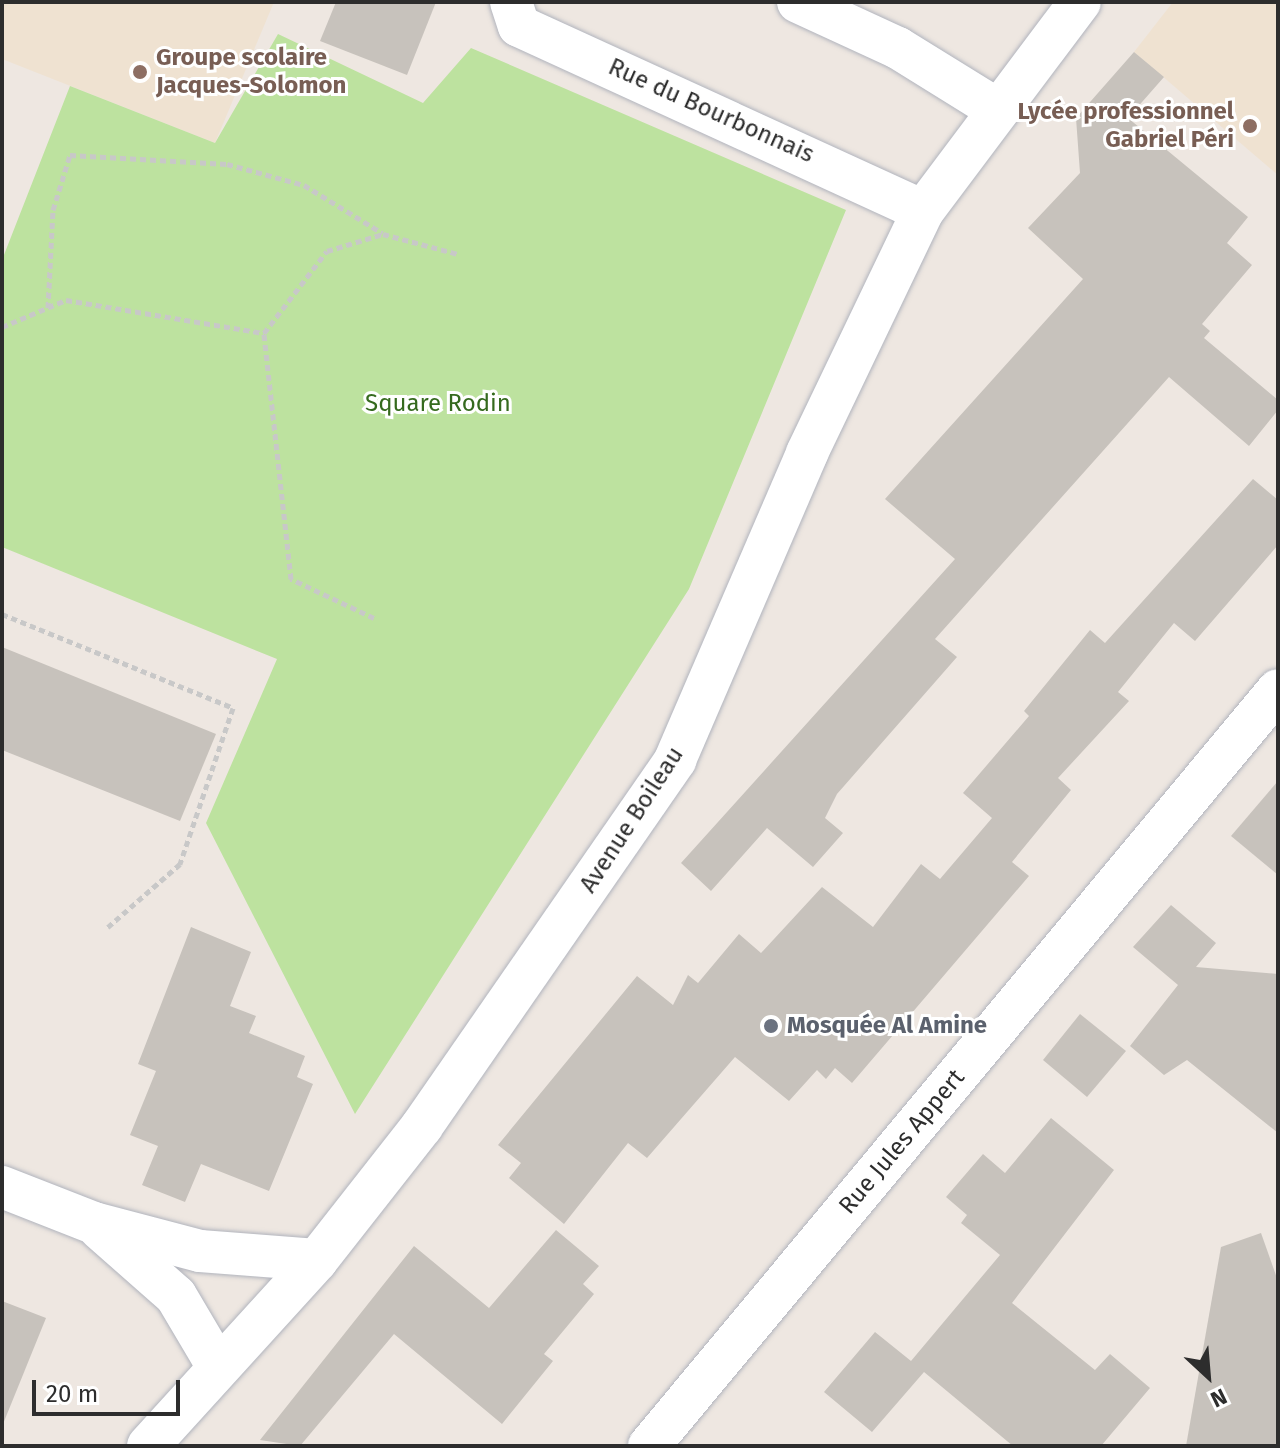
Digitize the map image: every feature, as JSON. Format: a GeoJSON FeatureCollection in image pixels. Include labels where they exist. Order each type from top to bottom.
{"type":"FeatureCollection","features":[{"type":"Feature","properties":{"kind":"street","name":"Rue du Bourbonnais"},"geometry":{"type":"LineString","coordinates":[[511,2],[519,26],[923,211]]}},
{"type":"Feature","properties":{"kind":"street"},"geometry":{"type":"LineString","coordinates":[[798,2],[898,48],[998,110]]}},
{"type":"Feature","properties":{"kind":"street","name":"Avenue Boileau"},"geometry":{"type":"LineString","coordinates":[[148,1446],[317,1260],[507,1009],[675,760],[807,453],[923,211],[1080,2]]}},
{"type":"Feature","properties":{"kind":"street","name":"Rue Jules Appert"},"geometry":{"type":"LineString","coordinates":[[649,1446],[1278,690]]}},
{"type":"Feature","properties":{"kind":"street"},"geometry":{"type":"LineString","coordinates":[[2,1187],[94,1223],[200,1251],[317,1260]]}},
{"type":"Feature","properties":{"kind":"street"},"geometry":{"type":"LineString","coordinates":[[94,1223],[176,1296],[218,1367]]}},
{"type":"Feature","properties":{"kind":"path"},"geometry":{"type":"LineString","coordinates":[[48,308],[53,210],[70,155],[227,164],[304,185],[383,234],[458,254]]}},
{"type":"Feature","properties":{"kind":"path"},"geometry":{"type":"LineString","coordinates":[[374,618],[291,579],[264,333],[327,251],[383,234]]}},
{"type":"Feature","properties":{"kind":"path"},"geometry":{"type":"LineString","coordinates":[[2,327],[66,300],[264,333]]}},
{"type":"Feature","properties":{"kind":"path"},"geometry":{"type":"LineString","coordinates":[[2,614],[233,708],[180,864],[108,927]]}},
{"type":"Feature","properties":{"kind":"shaded area","name":"Groupe scolaire Jacques-Solomon"},"geometry":{"type":"Polygon","coordinates":[[[2,2],[274,2],[215,143],[2,59],[2,2]]]}},
{"type":"Feature","properties":{"kind":"shaded area","name":"Lycée professionnel Gabriel Péri"},"geometry":{"type":"Polygon","coordinates":[[[1173,2],[1278,2],[1278,175],[1134,52],[1173,2]]]}},
{"type":"Feature","properties":{"kind":"green space","name":"Square Rodin"},"geometry":{"type":"Polygon","coordinates":[[[278,34],[423,103],[471,48],[846,210],[689,589],[355,1114],[206,823],[277,659],[2,547],[2,260],[70,86],[215,143],[278,34]]]}},
{"type":"Feature","properties":{"kind":"building"},"geometry":{"type":"Polygon","coordinates":[[[336,2],[436,2],[407,75],[320,41],[336,2]]]}},
{"type":"Feature","properties":{"kind":"building"},"geometry":{"type":"Polygon","coordinates":[[[1134,52],[1164,77],[1128,118],[1248,217],[1227,243],[1252,265],[1202,324],[1210,331],[1204,338],[1278,400],[1278,410],[1249,446],[1169,377],[935,639],[957,657],[837,794],[825,818],[843,833],[813,867],[767,828],[711,891],[681,863],[955,559],[885,499],[1083,279],[1028,228],[1080,173],[1076,118],[1134,52]]]}},
{"type":"Feature","properties":{"kind":"building"},"geometry":{"type":"Polygon","coordinates":[[[1253,479],[1278,500],[1278,545],[1195,641],[1174,623],[1118,692],[1129,701],[1058,778],[1071,790],[1012,862],[1029,876],[852,1083],[835,1068],[826,1079],[817,1070],[789,1101],[735,1057],[647,1158],[628,1143],[564,1224],[509,1178],[521,1163],[498,1145],[637,976],[673,1005],[688,975],[698,983],[739,934],[761,953],[822,887],[873,927],[921,864],[940,879],[992,818],[963,793],[1029,716],[1024,711],[1090,630],[1105,643],[1253,479]]]}},
{"type":"Feature","properties":{"kind":"building"},"geometry":{"type":"Polygon","coordinates":[[[2,647],[216,734],[180,821],[2,750],[2,647]]]}},
{"type":"Feature","properties":{"kind":"building"},"geometry":{"type":"Polygon","coordinates":[[[1278,781],[1278,875],[1231,836],[1278,781]]]}},
{"type":"Feature","properties":{"kind":"building"},"geometry":{"type":"Polygon","coordinates":[[[1171,905],[1216,943],[1196,967],[1278,974],[1278,1133],[1187,1060],[1164,1075],[1130,1046],[1178,985],[1133,947],[1171,905]]]}},
{"type":"Feature","properties":{"kind":"building"},"geometry":{"type":"Polygon","coordinates":[[[191,927],[251,952],[230,1006],[256,1016],[249,1033],[305,1056],[297,1077],[313,1084],[269,1191],[201,1164],[185,1202],[142,1185],[158,1146],[130,1135],[156,1071],[138,1064],[191,927]]]}},
{"type":"Feature","properties":{"kind":"building"},"geometry":{"type":"Polygon","coordinates":[[[1080,1014],[1126,1051],[1087,1097],[1043,1060],[1080,1014]]]}},
{"type":"Feature","properties":{"kind":"building"},"geometry":{"type":"Polygon","coordinates":[[[1051,1118],[1114,1170],[1012,1303],[1095,1370],[1110,1354],[1150,1388],[1101,1446],[1013,1446],[924,1372],[872,1432],[824,1392],[875,1332],[911,1361],[1000,1255],[961,1223],[967,1215],[946,1197],[983,1154],[1005,1173],[1051,1118]]]}},
{"type":"Feature","properties":{"kind":"building"},"geometry":{"type":"Polygon","coordinates":[[[556,1230],[599,1266],[583,1284],[594,1294],[544,1354],[553,1361],[502,1424],[394,1334],[300,1446],[260,1440],[414,1246],[489,1308],[556,1230]]]}},
{"type":"Feature","properties":{"kind":"building"},"geometry":{"type":"Polygon","coordinates":[[[1261,1233],[1278,1281],[1278,1446],[1186,1446],[1221,1247],[1261,1233]]]}},
{"type":"Feature","properties":{"kind":"building"},"geometry":{"type":"Polygon","coordinates":[[[2,1301],[46,1318],[3,1424],[2,1423],[2,1301]]]}},
{"type":"Feature","properties":{"kind":"place","name":"Groupe scolaire Jacques-Solomon"},"geometry":{"type":"Point","coordinates":[140,72]}},
{"type":"Feature","properties":{"kind":"place","name":"Lycée professionnel Gabriel Péri"},"geometry":{"type":"Point","coordinates":[1250,126]}},
{"type":"Feature","properties":{"kind":"place","name":"Mosquée Al Amine"},"geometry":{"type":"Point","coordinates":[771,1026]}}]}
